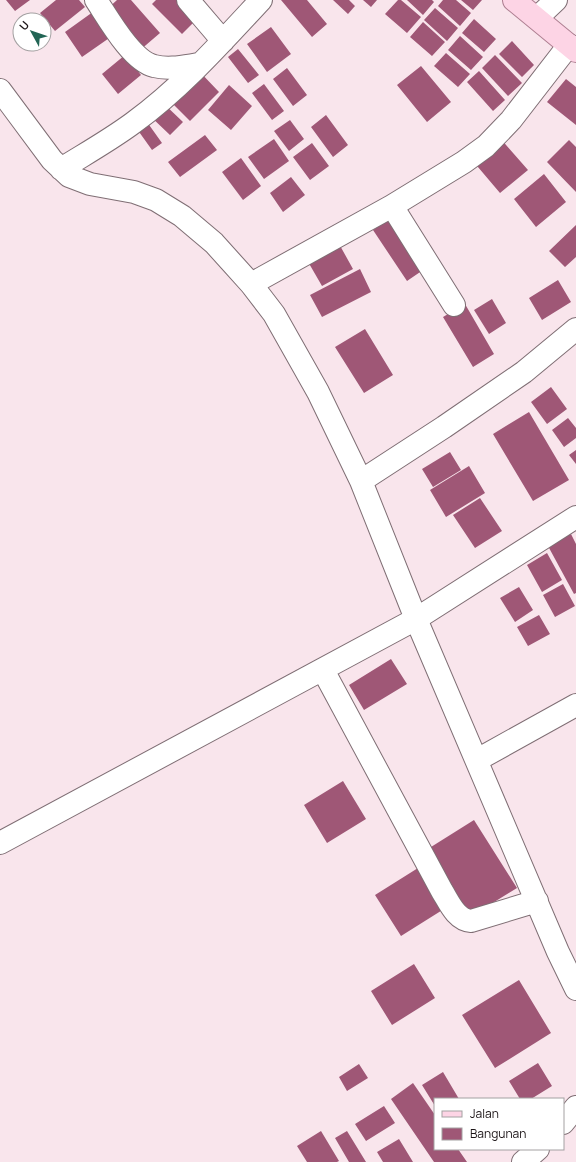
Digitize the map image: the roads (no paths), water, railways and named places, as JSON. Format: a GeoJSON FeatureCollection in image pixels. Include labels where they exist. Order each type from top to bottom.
{"type":"FeatureCollection","features":[{"type":"Feature","properties":{"kind":"main road"},"geometry":{"type":"LineString","coordinates":[[514,0],[572,48]]}},
{"type":"Feature","properties":{"kind":"street"},"geometry":{"type":"LineString","coordinates":[[96,0],[132,52],[143,62],[154,66],[170,68],[200,64]]}},
{"type":"Feature","properties":{"kind":"street"},"geometry":{"type":"LineString","coordinates":[[188,0],[223,41]]}},
{"type":"Feature","properties":{"kind":"street"},"geometry":{"type":"LineString","coordinates":[[61,169],[132,124],[169,94],[223,41],[261,0]]}},
{"type":"Feature","properties":{"kind":"street"},"geometry":{"type":"LineString","coordinates":[[536,18],[556,0]]}},
{"type":"Feature","properties":{"kind":"street"},"geometry":{"type":"LineString","coordinates":[[251,284],[392,206],[464,162],[486,146],[511,120],[572,48]]}},
{"type":"Feature","properties":{"kind":"street"},"geometry":{"type":"LineString","coordinates":[[0,90],[44,150],[69,176],[90,184],[134,192],[156,200],[182,216],[214,243],[251,284],[274,314],[318,392],[361,481],[416,620],[558,952],[576,989]]}},
{"type":"Feature","properties":{"kind":"street"},"geometry":{"type":"LineString","coordinates":[[392,206],[454,305]]}},
{"type":"Feature","properties":{"kind":"street"},"geometry":{"type":"LineString","coordinates":[[361,481],[444,427],[524,372],[576,329]]}},
{"type":"Feature","properties":{"kind":"street"},"geometry":{"type":"LineString","coordinates":[[0,843],[416,620],[576,517]]}},
{"type":"Feature","properties":{"kind":"street"},"geometry":{"type":"LineString","coordinates":[[323,670],[442,891],[458,916],[471,921],[537,901]]}},
{"type":"Feature","properties":{"kind":"street"},"geometry":{"type":"LineString","coordinates":[[477,760],[576,705]]}},
{"type":"Feature","properties":{"kind":"street"},"geometry":{"type":"LineString","coordinates":[[564,1122],[576,1107]]}},
{"type":"Feature","properties":{"kind":"street"},"geometry":{"type":"LineString","coordinates":[[523,1162],[537,1150]]}}]}
